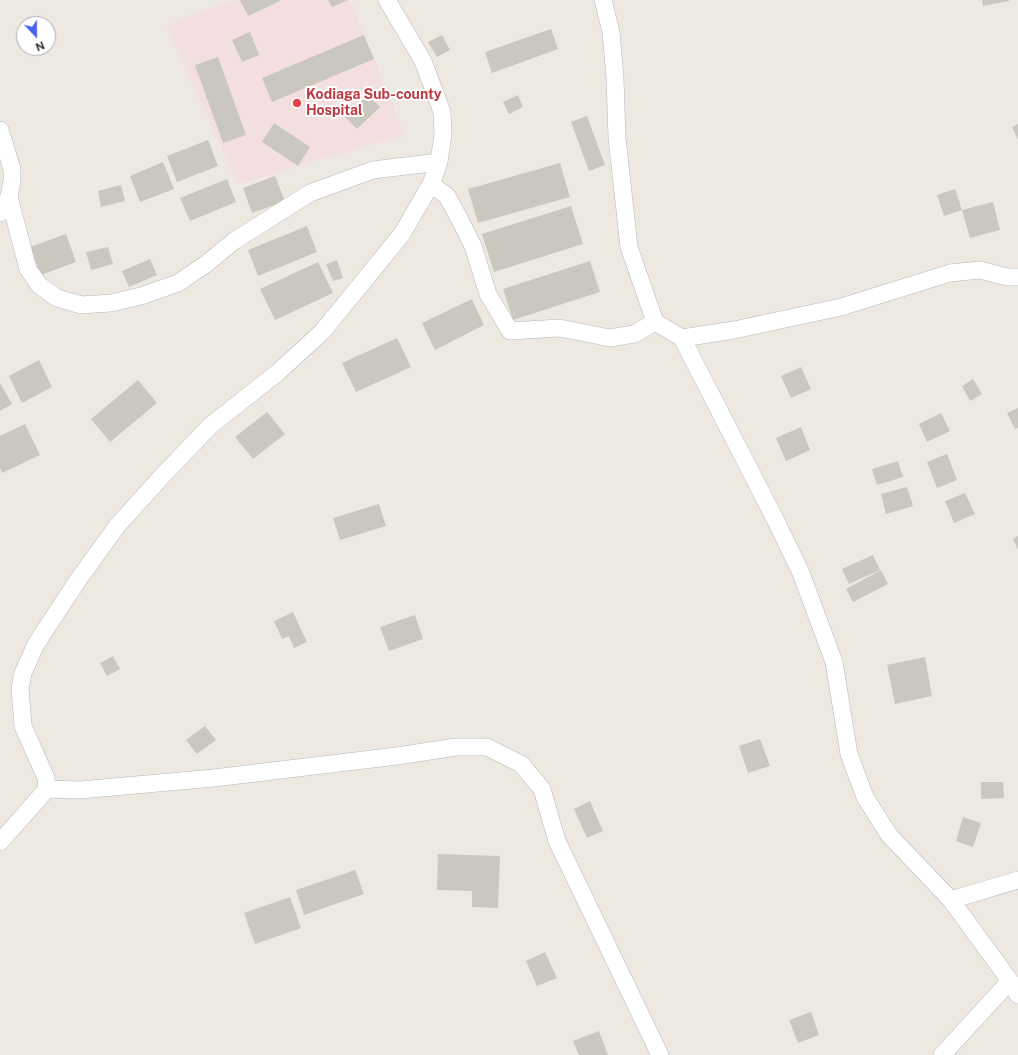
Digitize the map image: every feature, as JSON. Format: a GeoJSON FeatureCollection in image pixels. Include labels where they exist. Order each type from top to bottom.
{"type":"FeatureCollection","features":[{"type":"Feature","properties":{"kind":"street"},"geometry":{"type":"LineString","coordinates":[[0,842],[47,789],[46,778],[23,726],[20,704],[20,688],[23,673],[36,644],[78,580],[117,526],[210,426],[277,373],[322,332],[402,234],[431,184],[439,162],[444,134],[442,112],[423,61],[387,0]]}},
{"type":"Feature","properties":{"kind":"street"},"geometry":{"type":"LineString","coordinates":[[603,0],[611,32],[615,78],[617,138],[629,247],[655,322],[682,338],[801,573],[834,662],[849,754],[865,797],[889,835],[951,900],[1014,988],[942,1055]]}},
{"type":"Feature","properties":{"kind":"street"},"geometry":{"type":"LineString","coordinates":[[0,130],[12,169],[12,181],[9,197],[0,213]]}},
{"type":"Feature","properties":{"kind":"street"},"geometry":{"type":"LineString","coordinates":[[9,197],[28,269],[39,285],[57,298],[82,306],[141,296],[178,283],[206,264],[234,240],[310,193],[373,170],[439,162]]}},
{"type":"Feature","properties":{"kind":"street"},"geometry":{"type":"LineString","coordinates":[[431,184],[447,196],[460,220],[473,246],[488,294],[510,331],[560,328],[610,338],[634,334],[655,322]]}},
{"type":"Feature","properties":{"kind":"street"},"geometry":{"type":"LineString","coordinates":[[682,338],[734,330],[841,307],[950,273],[980,270],[1007,277],[1018,277]]}},
{"type":"Feature","properties":{"kind":"street"},"geometry":{"type":"LineString","coordinates":[[47,789],[80,790],[214,778],[397,756],[456,746],[487,747],[521,764],[542,789],[557,841],[660,1055]]}},
{"type":"Feature","properties":{"kind":"street"},"geometry":{"type":"LineString","coordinates":[[951,900],[1018,880]]}},
{"type":"Feature","properties":{"kind":"shaded area","name":"Kodiaga Sub-county Hospital"},"geometry":{"type":"Polygon","coordinates":[[[234,0],[350,0],[405,135],[238,184],[166,25],[234,0]]]}},
{"type":"Feature","properties":{"kind":"building"},"geometry":{"type":"Polygon","coordinates":[[[240,0],[280,0],[280,1],[248,16],[240,0]]]}},
{"type":"Feature","properties":{"kind":"building"},"geometry":{"type":"Polygon","coordinates":[[[328,0],[348,0],[332,7],[328,0]]]}},
{"type":"Feature","properties":{"kind":"building"},"geometry":{"type":"Polygon","coordinates":[[[982,0],[1009,0],[1009,1],[983,6],[982,0]]]}},
{"type":"Feature","properties":{"kind":"building"},"geometry":{"type":"Polygon","coordinates":[[[551,29],[558,49],[492,73],[485,52],[551,29]]]}},
{"type":"Feature","properties":{"kind":"building"},"geometry":{"type":"Polygon","coordinates":[[[250,32],[259,55],[242,62],[232,40],[250,32]]]}},
{"type":"Feature","properties":{"kind":"building"},"geometry":{"type":"Polygon","coordinates":[[[364,35],[374,59],[272,102],[262,78],[364,35]]]}},
{"type":"Feature","properties":{"kind":"building"},"geometry":{"type":"Polygon","coordinates":[[[442,35],[450,50],[437,57],[428,42],[442,35]]]}},
{"type":"Feature","properties":{"kind":"building"},"geometry":{"type":"Polygon","coordinates":[[[218,57],[246,135],[223,143],[195,65],[218,57]]]}},
{"type":"Feature","properties":{"kind":"building"},"geometry":{"type":"Polygon","coordinates":[[[368,95],[380,107],[357,129],[345,117],[368,95]]]}},
{"type":"Feature","properties":{"kind":"building"},"geometry":{"type":"Polygon","coordinates":[[[518,95],[523,107],[509,114],[503,102],[518,95]]]}},
{"type":"Feature","properties":{"kind":"building"},"geometry":{"type":"Polygon","coordinates":[[[587,116],[605,165],[589,171],[571,122],[587,116]]]}},
{"type":"Feature","properties":{"kind":"building"},"geometry":{"type":"Polygon","coordinates":[[[274,123],[310,147],[298,166],[262,142],[274,123]]]}},
{"type":"Feature","properties":{"kind":"building"},"geometry":{"type":"Polygon","coordinates":[[[1018,124],[1018,140],[1012,127],[1018,124]]]}},
{"type":"Feature","properties":{"kind":"building"},"geometry":{"type":"Polygon","coordinates":[[[208,140],[218,166],[177,182],[167,156],[208,140]]]}},
{"type":"Feature","properties":{"kind":"building"},"geometry":{"type":"Polygon","coordinates":[[[163,162],[174,189],[140,202],[130,176],[163,162]]]}},
{"type":"Feature","properties":{"kind":"building"},"geometry":{"type":"Polygon","coordinates":[[[560,163],[570,197],[478,223],[468,189],[560,163]]]}},
{"type":"Feature","properties":{"kind":"building"},"geometry":{"type":"Polygon","coordinates":[[[275,176],[285,201],[252,213],[243,188],[275,176]]]}},
{"type":"Feature","properties":{"kind":"building"},"geometry":{"type":"Polygon","coordinates":[[[227,179],[236,202],[190,221],[180,198],[227,179]]]}},
{"type":"Feature","properties":{"kind":"building"},"geometry":{"type":"Polygon","coordinates":[[[121,185],[125,201],[101,207],[98,191],[121,185]]]}},
{"type":"Feature","properties":{"kind":"building"},"geometry":{"type":"Polygon","coordinates":[[[955,189],[962,210],[944,216],[937,195],[955,189]]]}},
{"type":"Feature","properties":{"kind":"building"},"geometry":{"type":"Polygon","coordinates":[[[993,202],[1000,230],[970,238],[962,210],[993,202]]]}},
{"type":"Feature","properties":{"kind":"building"},"geometry":{"type":"Polygon","coordinates":[[[571,206],[583,244],[494,272],[482,234],[571,206]]]}},
{"type":"Feature","properties":{"kind":"building"},"geometry":{"type":"Polygon","coordinates":[[[307,226],[317,252],[258,276],[248,250],[307,226]]]}},
{"type":"Feature","properties":{"kind":"building"},"geometry":{"type":"Polygon","coordinates":[[[66,234],[76,262],[41,275],[30,247],[66,234]]]}},
{"type":"Feature","properties":{"kind":"building"},"geometry":{"type":"Polygon","coordinates":[[[108,247],[113,264],[91,270],[86,252],[108,247]]]}},
{"type":"Feature","properties":{"kind":"building"},"geometry":{"type":"Polygon","coordinates":[[[150,259],[157,275],[129,287],[122,271],[150,259]]]}},
{"type":"Feature","properties":{"kind":"building"},"geometry":{"type":"Polygon","coordinates":[[[337,260],[343,278],[333,281],[326,264],[337,260]]]}},
{"type":"Feature","properties":{"kind":"building"},"geometry":{"type":"Polygon","coordinates":[[[590,261],[600,292],[513,320],[503,289],[590,261]]]}},
{"type":"Feature","properties":{"kind":"building"},"geometry":{"type":"Polygon","coordinates":[[[318,262],[333,293],[275,320],[260,289],[318,262]]]}},
{"type":"Feature","properties":{"kind":"building"},"geometry":{"type":"Polygon","coordinates":[[[472,299],[484,325],[435,350],[422,323],[472,299]]]}},
{"type":"Feature","properties":{"kind":"building"},"geometry":{"type":"Polygon","coordinates":[[[397,338],[411,367],[356,392],[342,363],[397,338]]]}},
{"type":"Feature","properties":{"kind":"building"},"geometry":{"type":"Polygon","coordinates":[[[39,360],[52,387],[22,403],[9,376],[39,360]]]}},
{"type":"Feature","properties":{"kind":"building"},"geometry":{"type":"Polygon","coordinates":[[[801,367],[811,389],[791,398],[781,376],[801,367]]]}},
{"type":"Feature","properties":{"kind":"building"},"geometry":{"type":"Polygon","coordinates":[[[973,379],[982,394],[970,401],[962,386],[973,379]]]}},
{"type":"Feature","properties":{"kind":"building"},"geometry":{"type":"Polygon","coordinates":[[[138,380],[157,403],[110,442],[91,419],[138,380]]]}},
{"type":"Feature","properties":{"kind":"building"},"geometry":{"type":"Polygon","coordinates":[[[0,383],[12,404],[0,411],[0,383]]]}},
{"type":"Feature","properties":{"kind":"building"},"geometry":{"type":"Polygon","coordinates":[[[1018,408],[1018,428],[1015,429],[1007,413],[1018,408]]]}},
{"type":"Feature","properties":{"kind":"building"},"geometry":{"type":"Polygon","coordinates":[[[267,412],[285,434],[253,459],[235,437],[267,412]]]}},
{"type":"Feature","properties":{"kind":"building"},"geometry":{"type":"Polygon","coordinates":[[[941,413],[950,431],[927,442],[919,424],[941,413]]]}},
{"type":"Feature","properties":{"kind":"building"},"geometry":{"type":"Polygon","coordinates":[[[25,424],[40,455],[2,473],[0,468],[0,436],[25,424]]]}},
{"type":"Feature","properties":{"kind":"building"},"geometry":{"type":"Polygon","coordinates":[[[801,427],[810,450],[786,461],[776,438],[801,427]]]}},
{"type":"Feature","properties":{"kind":"building"},"geometry":{"type":"Polygon","coordinates":[[[947,454],[957,480],[937,488],[927,462],[947,454]]]}},
{"type":"Feature","properties":{"kind":"building"},"geometry":{"type":"Polygon","coordinates":[[[898,461],[903,477],[877,485],[872,469],[898,461]]]}},
{"type":"Feature","properties":{"kind":"building"},"geometry":{"type":"Polygon","coordinates":[[[907,487],[913,506],[886,514],[881,494],[907,487]]]}},
{"type":"Feature","properties":{"kind":"building"},"geometry":{"type":"Polygon","coordinates":[[[965,493],[975,514],[954,523],[945,501],[965,493]]]}},
{"type":"Feature","properties":{"kind":"building"},"geometry":{"type":"Polygon","coordinates":[[[379,504],[386,526],[340,540],[333,518],[379,504]]]}},
{"type":"Feature","properties":{"kind":"building"},"geometry":{"type":"Polygon","coordinates":[[[1018,536],[1018,550],[1013,539],[1018,536]]]}},
{"type":"Feature","properties":{"kind":"building"},"geometry":{"type":"Polygon","coordinates":[[[873,555],[880,570],[849,584],[842,569],[873,555]]]}},
{"type":"Feature","properties":{"kind":"building"},"geometry":{"type":"Polygon","coordinates":[[[881,570],[888,584],[853,602],[846,589],[881,570]]]}},
{"type":"Feature","properties":{"kind":"building"},"geometry":{"type":"Polygon","coordinates":[[[293,612],[307,642],[294,648],[289,636],[282,639],[274,621],[293,612]]]}},
{"type":"Feature","properties":{"kind":"building"},"geometry":{"type":"Polygon","coordinates":[[[415,615],[423,639],[389,651],[380,627],[415,615]]]}},
{"type":"Feature","properties":{"kind":"building"},"geometry":{"type":"Polygon","coordinates":[[[113,656],[120,669],[107,676],[100,663],[113,656]]]}},
{"type":"Feature","properties":{"kind":"building"},"geometry":{"type":"Polygon","coordinates":[[[925,657],[932,696],[895,704],[887,665],[925,657]]]}},
{"type":"Feature","properties":{"kind":"building"},"geometry":{"type":"Polygon","coordinates":[[[205,726],[216,740],[197,754],[186,740],[205,726]]]}},
{"type":"Feature","properties":{"kind":"building"},"geometry":{"type":"Polygon","coordinates":[[[760,739],[770,766],[748,773],[739,746],[760,739]]]}},
{"type":"Feature","properties":{"kind":"building"},"geometry":{"type":"Polygon","coordinates":[[[981,782],[1003,782],[1004,798],[981,799],[981,782]]]}},
{"type":"Feature","properties":{"kind":"building"},"geometry":{"type":"Polygon","coordinates":[[[590,801],[603,831],[587,838],[574,809],[590,801]]]}},
{"type":"Feature","properties":{"kind":"building"},"geometry":{"type":"Polygon","coordinates":[[[963,817],[981,823],[973,847],[956,841],[963,817]]]}},
{"type":"Feature","properties":{"kind":"building"},"geometry":{"type":"Polygon","coordinates":[[[438,854],[500,856],[498,908],[472,907],[472,891],[437,890],[438,854]]]}},
{"type":"Feature","properties":{"kind":"building"},"geometry":{"type":"Polygon","coordinates":[[[355,870],[364,894],[304,915],[296,890],[355,870]]]}},
{"type":"Feature","properties":{"kind":"building"},"geometry":{"type":"Polygon","coordinates":[[[290,897],[301,928],[255,944],[244,913],[290,897]]]}},
{"type":"Feature","properties":{"kind":"building"},"geometry":{"type":"Polygon","coordinates":[[[545,952],[557,978],[537,986],[526,961],[545,952]]]}},
{"type":"Feature","properties":{"kind":"building"},"geometry":{"type":"Polygon","coordinates":[[[811,1012],[819,1035],[798,1043],[789,1020],[811,1012]]]}},
{"type":"Feature","properties":{"kind":"building"},"geometry":{"type":"Polygon","coordinates":[[[599,1031],[608,1055],[579,1055],[573,1041],[599,1031]]]}},
{"type":"Feature","properties":{"kind":"place","name":"Kodiaga Sub-county Hospital"},"geometry":{"type":"Point","coordinates":[297,103]}}]}
